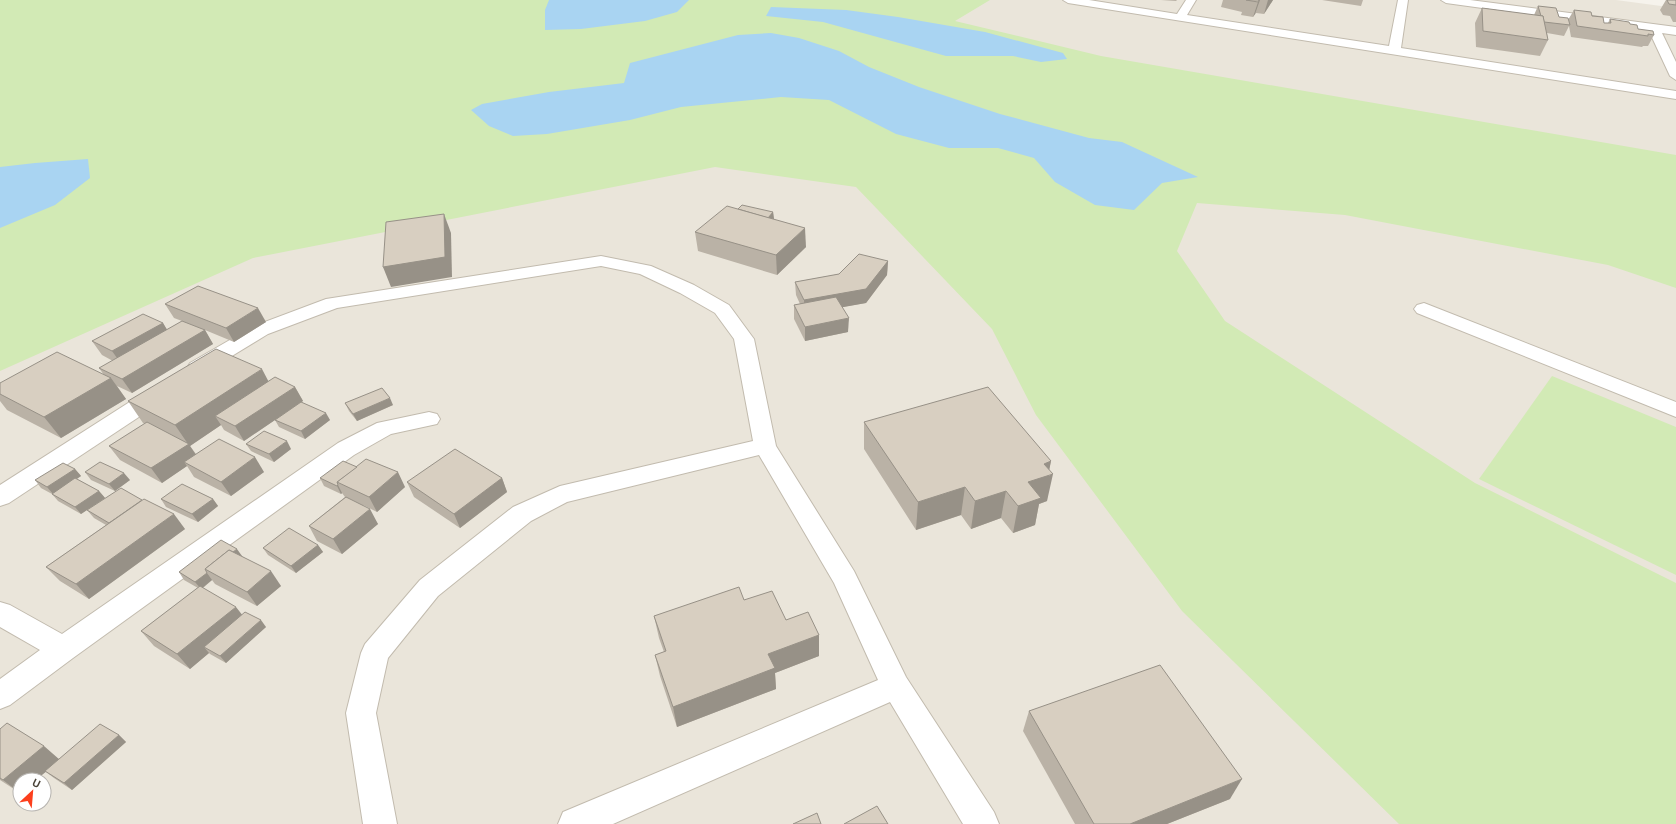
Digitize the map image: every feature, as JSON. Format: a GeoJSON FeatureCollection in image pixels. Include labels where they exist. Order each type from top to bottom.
{"type":"FeatureCollection","features":[{"type":"Feature","properties":{"kind":"street"},"geometry":{"type":"LineString","coordinates":[[1068,0],[1182,14]]}},
{"type":"Feature","properties":{"kind":"street"},"geometry":{"type":"LineString","coordinates":[[1109,0],[1182,14],[1676,95]]}},
{"type":"Feature","properties":{"kind":"street"},"geometry":{"type":"LineString","coordinates":[[1182,14],[1191,0]]}},
{"type":"Feature","properties":{"kind":"street"},"geometry":{"type":"LineString","coordinates":[[1394,48],[1403,0]]}},
{"type":"Feature","properties":{"kind":"street"},"geometry":{"type":"LineString","coordinates":[[1446,0],[1676,31]]}},
{"type":"Feature","properties":{"kind":"street"},"geometry":{"type":"LineString","coordinates":[[1654,28],[1676,76]]}},
{"type":"Feature","properties":{"kind":"street"},"geometry":{"type":"LineString","coordinates":[[1394,48],[1676,87]]}},
{"type":"Feature","properties":{"kind":"street"},"geometry":{"type":"LineString","coordinates":[[0,497],[211,359],[261,330],[333,303],[601,261],[645,270],[687,289],[722,309],[744,339],[765,446],[846,579],[896,686],[982,824]]}},
{"type":"Feature","properties":{"kind":"street"},"geometry":{"type":"LineString","coordinates":[[1424,309],[1676,410]]}},
{"type":"Feature","properties":{"kind":"street"},"geometry":{"type":"LineString","coordinates":[[0,696],[63,649],[346,449],[385,428],[429,419]]}},
{"type":"Feature","properties":{"kind":"street"},"geometry":{"type":"LineString","coordinates":[[380,824],[361,713],[375,653],[430,588],[522,514],[560,495],[765,446]]}},
{"type":"Feature","properties":{"kind":"street"},"geometry":{"type":"LineString","coordinates":[[0,612],[63,649]]}},
{"type":"Feature","properties":{"kind":"street"},"geometry":{"type":"LineString","coordinates":[[575,824],[896,686]]}},
{"type":"Feature","properties":{"kind":"shaded area"},"geometry":{"type":"Polygon","coordinates":[[[0,0],[1616,0],[1676,8],[1676,824],[0,824],[0,0]]]}},
{"type":"Feature","properties":{"kind":"green space"},"geometry":{"type":"Polygon","coordinates":[[[0,0],[990,0],[955,21],[1101,56],[1676,155],[1676,288],[1608,265],[1345,215],[1197,203],[1177,251],[1225,321],[1475,483],[1676,583],[1676,824],[1399,824],[1182,611],[1036,415],[992,329],[856,187],[715,167],[253,258],[0,371],[0,0]]]}},
{"type":"Feature","properties":{"kind":"green space"},"geometry":{"type":"Polygon","coordinates":[[[1552,376],[1676,427],[1676,575],[1479,479],[1552,376]]]}},
{"type":"Feature","properties":{"kind":"water"},"geometry":{"type":"Polygon","coordinates":[[[549,0],[689,0],[677,12],[645,21],[581,29],[545,30],[545,10],[549,0]]]}},
{"type":"Feature","properties":{"kind":"water"},"geometry":{"type":"Polygon","coordinates":[[[771,7],[846,10],[898,17],[985,32],[1063,53],[1067,59],[1041,62],[1013,56],[946,56],[823,22],[766,16],[771,7]]]}},
{"type":"Feature","properties":{"kind":"water"},"geometry":{"type":"Polygon","coordinates":[[[771,33],[799,38],[839,51],[869,67],[919,87],[1000,114],[1089,138],[1122,142],[1198,177],[1162,183],[1134,210],[1095,205],[1055,182],[1034,158],[998,148],[949,148],[896,134],[829,100],[781,97],[681,107],[630,120],[547,134],[513,136],[489,126],[471,110],[482,104],[549,92],[624,83],[630,63],[738,35],[771,33]]]}},
{"type":"Feature","properties":{"kind":"water"},"geometry":{"type":"Polygon","coordinates":[[[88,159],[90,178],[55,205],[0,228],[0,167],[88,159]]]}},
{"type":"Feature","properties":{"kind":"building"},"geometry":{"type":"Polygon","coordinates":[[[1246,0],[1259,0],[1258,2],[1246,0]]]}},
{"type":"Feature","properties":{"kind":"building"},"geometry":{"type":"Polygon","coordinates":[[[1667,0],[1676,0],[1676,5],[1669,4],[1667,0]]]}},
{"type":"Feature","properties":{"kind":"building"},"geometry":{"type":"Polygon","coordinates":[[[1538,6],[1556,8],[1559,17],[1568,18],[1570,25],[1544,22],[1538,6]]]}},
{"type":"Feature","properties":{"kind":"building"},"geometry":{"type":"Polygon","coordinates":[[[1482,8],[1543,16],[1548,40],[1483,31],[1482,8]]]}},
{"type":"Feature","properties":{"kind":"building"},"geometry":{"type":"Polygon","coordinates":[[[1574,10],[1591,12],[1592,16],[1603,17],[1604,23],[1611,23],[1610,19],[1629,22],[1630,24],[1637,25],[1638,29],[1653,31],[1654,35],[1648,34],[1648,36],[1577,26],[1574,10]]]}},
{"type":"Feature","properties":{"kind":"building"},"geometry":{"type":"Polygon","coordinates":[[[742,205],[773,212],[768,218],[738,209],[742,205]]]}},
{"type":"Feature","properties":{"kind":"building"},"geometry":{"type":"Polygon","coordinates":[[[727,206],[805,228],[776,255],[695,232],[727,206]]]}},
{"type":"Feature","properties":{"kind":"building"},"geometry":{"type":"Polygon","coordinates":[[[444,214],[445,257],[383,267],[386,222],[444,214]]]}},
{"type":"Feature","properties":{"kind":"building"},"geometry":{"type":"Polygon","coordinates":[[[859,254],[888,261],[866,289],[804,300],[795,282],[839,274],[859,254]]]}},
{"type":"Feature","properties":{"kind":"building"},"geometry":{"type":"Polygon","coordinates":[[[198,286],[258,308],[226,328],[165,304],[198,286]]]}},
{"type":"Feature","properties":{"kind":"building"},"geometry":{"type":"Polygon","coordinates":[[[836,297],[849,318],[805,327],[794,305],[836,297]]]}},
{"type":"Feature","properties":{"kind":"building"},"geometry":{"type":"Polygon","coordinates":[[[143,314],[163,323],[112,351],[92,341],[143,314]]]}},
{"type":"Feature","properties":{"kind":"building"},"geometry":{"type":"Polygon","coordinates":[[[182,321],[205,330],[122,379],[99,368],[182,321]]]}},
{"type":"Feature","properties":{"kind":"building"},"geometry":{"type":"Polygon","coordinates":[[[216,349],[262,369],[175,425],[128,401],[216,349]]]}},
{"type":"Feature","properties":{"kind":"building"},"geometry":{"type":"Polygon","coordinates":[[[57,352],[111,378],[44,417],[0,394],[0,383],[57,352]]]}},
{"type":"Feature","properties":{"kind":"building"},"geometry":{"type":"Polygon","coordinates":[[[275,377],[295,387],[235,426],[215,416],[275,377]]]}},
{"type":"Feature","properties":{"kind":"building"},"geometry":{"type":"Polygon","coordinates":[[[988,387],[1051,461],[1044,464],[1053,474],[1028,482],[1041,498],[1018,506],[1006,491],[975,501],[965,487],[918,502],[864,422],[988,387]]]}},
{"type":"Feature","properties":{"kind":"building"},"geometry":{"type":"Polygon","coordinates":[[[382,388],[390,398],[353,414],[345,403],[382,388]]]}},
{"type":"Feature","properties":{"kind":"building"},"geometry":{"type":"Polygon","coordinates":[[[301,402],[326,413],[301,431],[275,420],[301,402]]]}},
{"type":"Feature","properties":{"kind":"building"},"geometry":{"type":"Polygon","coordinates":[[[147,422],[189,444],[151,468],[109,446],[147,422]]]}},
{"type":"Feature","properties":{"kind":"building"},"geometry":{"type":"Polygon","coordinates":[[[264,431],[287,441],[269,454],[246,444],[264,431]]]}},
{"type":"Feature","properties":{"kind":"building"},"geometry":{"type":"Polygon","coordinates":[[[219,439],[255,457],[221,482],[184,462],[219,439]]]}},
{"type":"Feature","properties":{"kind":"building"},"geometry":{"type":"Polygon","coordinates":[[[455,449],[502,478],[454,514],[407,482],[455,449]]]}},
{"type":"Feature","properties":{"kind":"building"},"geometry":{"type":"Polygon","coordinates":[[[366,459],[398,472],[369,497],[337,482],[366,459]]]}},
{"type":"Feature","properties":{"kind":"building"},"geometry":{"type":"Polygon","coordinates":[[[343,461],[357,467],[337,482],[337,486],[320,478],[343,461]]]}},
{"type":"Feature","properties":{"kind":"building"},"geometry":{"type":"Polygon","coordinates":[[[100,462],[124,473],[109,484],[85,472],[100,462]]]}},
{"type":"Feature","properties":{"kind":"building"},"geometry":{"type":"Polygon","coordinates":[[[63,463],[75,469],[47,487],[35,480],[63,463]]]}},
{"type":"Feature","properties":{"kind":"building"},"geometry":{"type":"Polygon","coordinates":[[[75,478],[99,491],[75,507],[52,494],[75,478]]]}},
{"type":"Feature","properties":{"kind":"building"},"geometry":{"type":"Polygon","coordinates":[[[182,484],[213,499],[192,514],[161,499],[182,484]]]}},
{"type":"Feature","properties":{"kind":"building"},"geometry":{"type":"Polygon","coordinates":[[[121,488],[142,500],[109,523],[87,510],[121,488]]]}},
{"type":"Feature","properties":{"kind":"building"},"geometry":{"type":"Polygon","coordinates":[[[346,497],[370,509],[333,539],[309,526],[346,497]]]}},
{"type":"Feature","properties":{"kind":"building"},"geometry":{"type":"Polygon","coordinates":[[[144,499],[174,514],[76,584],[46,567],[144,499]]]}},
{"type":"Feature","properties":{"kind":"building"},"geometry":{"type":"Polygon","coordinates":[[[289,528],[318,545],[291,566],[263,548],[289,528]]]}},
{"type":"Feature","properties":{"kind":"building"},"geometry":{"type":"Polygon","coordinates":[[[221,540],[237,549],[233,552],[229,550],[205,569],[207,573],[195,582],[179,572],[221,540]]]}},
{"type":"Feature","properties":{"kind":"building"},"geometry":{"type":"Polygon","coordinates":[[[229,550],[271,571],[247,592],[205,569],[229,550]]]}},
{"type":"Feature","properties":{"kind":"building"},"geometry":{"type":"Polygon","coordinates":[[[200,586],[236,607],[177,654],[141,631],[200,586]]]}},
{"type":"Feature","properties":{"kind":"building"},"geometry":{"type":"Polygon","coordinates":[[[739,587],[744,600],[772,591],[786,620],[808,612],[819,635],[768,654],[775,668],[673,707],[655,655],[666,651],[654,616],[739,587]]]}},
{"type":"Feature","properties":{"kind":"building"},"geometry":{"type":"Polygon","coordinates":[[[245,612],[261,620],[220,656],[204,647],[245,612]]]}},
{"type":"Feature","properties":{"kind":"building"},"geometry":{"type":"Polygon","coordinates":[[[1160,665],[1242,779],[1130,824],[1094,824],[1029,711],[1160,665]]]}},
{"type":"Feature","properties":{"kind":"building"},"geometry":{"type":"Polygon","coordinates":[[[7,723],[44,746],[3,780],[0,778],[0,729],[7,723]]]}},
{"type":"Feature","properties":{"kind":"building"},"geometry":{"type":"Polygon","coordinates":[[[100,724],[119,735],[64,783],[52,775],[52,772],[45,771],[100,724]]]}},
{"type":"Feature","properties":{"kind":"building"},"geometry":{"type":"Polygon","coordinates":[[[877,806],[888,824],[844,824],[877,806]]]}},
{"type":"Feature","properties":{"kind":"building"},"geometry":{"type":"Polygon","coordinates":[[[817,813],[821,824],[793,824],[817,813]]]}}]}
